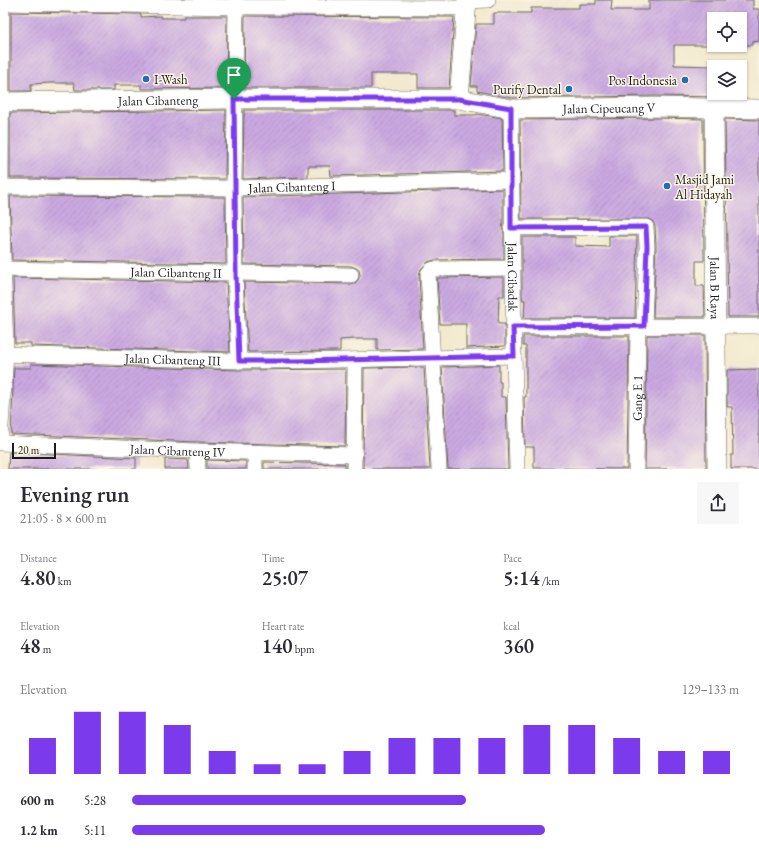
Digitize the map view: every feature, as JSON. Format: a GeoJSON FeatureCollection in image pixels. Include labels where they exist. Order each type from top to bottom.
{"type":"FeatureCollection","features":[{"type":"Feature","properties":{"kind":"street"},"geometry":{"type":"LineString","coordinates":[[0,440],[3,354],[0,102],[1,2],[466,3],[488,0]]}},
{"type":"Feature","properties":{"kind":"street"},"geometry":{"type":"LineString","coordinates":[[236,3],[234,188],[239,361]]}},
{"type":"Feature","properties":{"kind":"street"},"geometry":{"type":"LineString","coordinates":[[459,99],[466,3]]}},
{"type":"Feature","properties":{"kind":"street","name":"Jalan Cibanteng"},"geometry":{"type":"LineString","coordinates":[[0,102],[234,99],[459,99]]}},
{"type":"Feature","properties":{"kind":"street","name":"Jalan Cipeucang V"},"geometry":{"type":"LineString","coordinates":[[459,99],[511,108],[759,109]]}},
{"type":"Feature","properties":{"kind":"street","name":"Jalan Cibadak"},"geometry":{"type":"LineString","coordinates":[[511,108],[511,228],[517,469]]}},
{"type":"Feature","properties":{"kind":"street","name":"Jalan B Raya"},"geometry":{"type":"LineString","coordinates":[[714,108],[717,469]]}},
{"type":"Feature","properties":{"kind":"street","name":"Jalan Cibanteng I"},"geometry":{"type":"LineString","coordinates":[[1,187],[234,188],[512,180]]}},
{"type":"Feature","properties":{"kind":"street","name":"Gang E 1"},"geometry":{"type":"LineString","coordinates":[[511,228],[646,227],[647,246],[641,326],[636,469]]}},
{"type":"Feature","properties":{"kind":"street"},"geometry":{"type":"LineString","coordinates":[[439,469],[428,282],[429,272],[434,269],[513,268]]}},
{"type":"Feature","properties":{"kind":"street","name":"Jalan Cibanteng II"},"geometry":{"type":"LineString","coordinates":[[1,269],[351,275]]}},
{"type":"Feature","properties":{"kind":"street"},"geometry":{"type":"LineString","coordinates":[[513,327],[759,326]]}},
{"type":"Feature","properties":{"kind":"street","name":"Jalan Cibanteng III"},"geometry":{"type":"LineString","coordinates":[[3,354],[239,361],[514,356]]}},
{"type":"Feature","properties":{"kind":"street"},"geometry":{"type":"LineString","coordinates":[[354,462],[355,360]]}},
{"type":"Feature","properties":{"kind":"street","name":"Jalan Cibanteng IV"},"geometry":{"type":"LineString","coordinates":[[0,443],[255,452],[354,462]]}},
{"type":"Feature","properties":{"kind":"street"},"geometry":{"type":"LineString","coordinates":[[197,451],[198,469]]}},
{"type":"Feature","properties":{"kind":"street"},"geometry":{"type":"LineString","coordinates":[[255,452],[255,469]]}},
{"type":"Feature","properties":{"kind":"building"},"geometry":{"type":"Polygon","coordinates":[[[596,0],[612,0],[611,10],[649,10],[649,0],[753,0],[753,9],[759,9],[759,41],[752,42],[752,45],[747,45],[747,12],[707,12],[707,45],[674,45],[674,65],[707,66],[707,97],[512,98],[477,91],[477,86],[471,86],[476,24],[494,24],[494,13],[531,13],[531,8],[579,8],[579,4],[596,4],[596,0]]]}},
{"type":"Feature","properties":{"kind":"building"},"geometry":{"type":"Polygon","coordinates":[[[11,12],[141,14],[141,17],[161,16],[161,18],[184,18],[184,16],[227,16],[226,88],[141,89],[141,85],[114,85],[114,90],[75,90],[74,83],[49,83],[31,84],[31,91],[11,91],[11,12]]]}},
{"type":"Feature","properties":{"kind":"building"},"geometry":{"type":"Polygon","coordinates":[[[245,16],[454,17],[449,88],[418,88],[418,74],[371,74],[371,88],[244,88],[245,16]]]}},
{"type":"Feature","properties":{"kind":"building"},"geometry":{"type":"Polygon","coordinates":[[[226,110],[225,179],[10,178],[10,113],[226,110]]]}},
{"type":"Feature","properties":{"kind":"building"},"geometry":{"type":"Polygon","coordinates":[[[244,110],[454,110],[454,115],[477,114],[502,118],[503,171],[331,176],[330,166],[308,166],[308,177],[243,179],[244,110]]]}},
{"type":"Feature","properties":{"kind":"building"},"geometry":{"type":"Polygon","coordinates":[[[656,118],[703,119],[704,261],[696,261],[696,286],[704,286],[705,317],[653,317],[656,246],[655,226],[650,219],[521,219],[520,120],[656,118]]]}},
{"type":"Feature","properties":{"kind":"building"},"geometry":{"type":"Polygon","coordinates":[[[725,119],[759,120],[759,317],[728,317],[725,119]]]}},
{"type":"Feature","properties":{"kind":"building"},"geometry":{"type":"Polygon","coordinates":[[[503,189],[502,228],[504,233],[504,259],[434,260],[428,262],[421,269],[419,275],[423,349],[377,350],[377,339],[353,339],[340,340],[340,351],[248,352],[244,282],[351,284],[358,280],[360,275],[359,270],[351,266],[244,264],[243,197],[503,189]]]}},
{"type":"Feature","properties":{"kind":"building"},"geometry":{"type":"Polygon","coordinates":[[[10,196],[225,197],[226,264],[12,260],[10,196]]]}},
{"type":"Feature","properties":{"kind":"building"},"geometry":{"type":"Polygon","coordinates":[[[609,236],[637,236],[635,318],[524,318],[525,300],[523,300],[522,296],[522,237],[575,237],[575,246],[609,247],[609,236]]]}},
{"type":"Feature","properties":{"kind":"building"},"geometry":{"type":"Polygon","coordinates":[[[504,277],[504,296],[499,296],[498,324],[505,324],[505,346],[466,348],[466,324],[440,324],[437,278],[504,277]]]}},
{"type":"Feature","properties":{"kind":"building"},"geometry":{"type":"Polygon","coordinates":[[[13,278],[226,282],[230,352],[31,346],[31,343],[15,343],[13,278]]]}},
{"type":"Feature","properties":{"kind":"building"},"geometry":{"type":"Polygon","coordinates":[[[647,335],[705,335],[706,469],[645,469],[647,335]]]}},
{"type":"Feature","properties":{"kind":"building"},"geometry":{"type":"Polygon","coordinates":[[[523,336],[629,336],[627,469],[534,468],[534,447],[525,447],[524,397],[526,397],[526,346],[523,346],[523,336]]]}},
{"type":"Feature","properties":{"kind":"building"},"geometry":{"type":"Polygon","coordinates":[[[31,364],[239,370],[346,369],[345,446],[197,442],[11,434],[14,368],[31,368],[31,364]]]}},
{"type":"Feature","properties":{"kind":"building"},"geometry":{"type":"Polygon","coordinates":[[[499,365],[501,397],[506,397],[508,469],[448,469],[442,367],[499,365]]]}},
{"type":"Feature","properties":{"kind":"building"},"geometry":{"type":"Polygon","coordinates":[[[424,367],[430,469],[363,469],[364,368],[424,367]]]}},
{"type":"Feature","properties":{"kind":"building"},"geometry":{"type":"Polygon","coordinates":[[[759,369],[759,469],[731,469],[731,455],[733,455],[732,407],[727,407],[727,370],[759,369]]]}},
{"type":"Feature","properties":{"kind":"building"},"geometry":{"type":"Polygon","coordinates":[[[9,452],[136,458],[136,469],[8,469],[9,452]]]}},
{"type":"Feature","properties":{"kind":"building"},"geometry":{"type":"Polygon","coordinates":[[[165,459],[188,460],[189,469],[165,469],[165,459]]]}},
{"type":"Feature","properties":{"kind":"building"},"geometry":{"type":"Polygon","coordinates":[[[207,460],[246,461],[246,469],[207,469],[207,460]]]}},
{"type":"Feature","properties":{"kind":"building"},"geometry":{"type":"Polygon","coordinates":[[[264,462],[345,464],[345,469],[264,469],[264,462]]]}},
{"type":"Feature","properties":{"kind":"place","name":"I-Wash"},"geometry":{"type":"Point","coordinates":[146,79]}},
{"type":"Feature","properties":{"kind":"place","name":"Pos Indonesia"},"geometry":{"type":"Point","coordinates":[685,80]}},
{"type":"Feature","properties":{"kind":"place","name":"Purify Dental"},"geometry":{"type":"Point","coordinates":[569,89]}},
{"type":"Feature","properties":{"kind":"place","name":"Masjid Jami Al Hidayah"},"geometry":{"type":"Point","coordinates":[667,186]}},
{"type":"Feature","properties":{"kind":"route"},"geometry":{"type":"LineString","coordinates":[[234,99],[459,99],[511,108],[511,228],[646,227],[647,246],[644,326],[513,327],[514,356],[239,361],[234,188],[234,99]]}}]}
